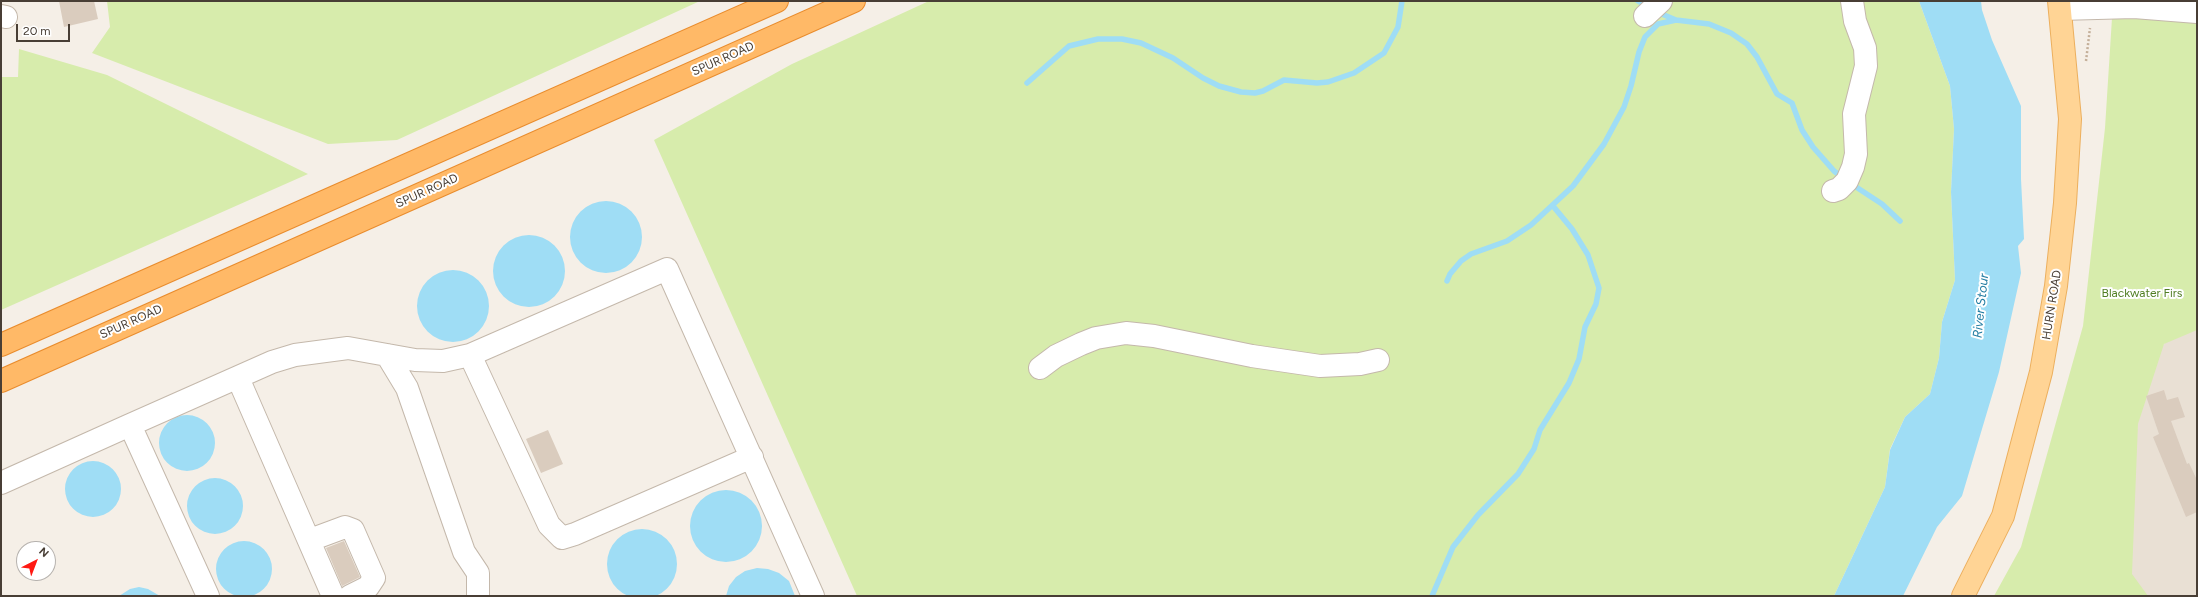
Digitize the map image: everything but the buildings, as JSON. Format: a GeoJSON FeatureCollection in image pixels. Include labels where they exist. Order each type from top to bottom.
{"type":"FeatureCollection","features":[{"type":"Feature","properties":{"kind":"highway"},"geometry":{"type":"LineString","coordinates":[[1,345],[777,1]]}},
{"type":"Feature","properties":{"kind":"highway","name":"SPUR ROAD"},"geometry":{"type":"LineString","coordinates":[[1,381],[854,1]]}},
{"type":"Feature","properties":{"kind":"highway"},"geometry":{"type":"LineString","coordinates":[[1,392],[123,326]]}},
{"type":"Feature","properties":{"kind":"main road","name":"HURN ROAD"},"geometry":{"type":"LineString","coordinates":[[1963,596],[2002,516],[2041,372],[2056,286],[2064,218],[2070,119],[2060,5]]}},
{"type":"Feature","properties":{"kind":"lane"},"geometry":{"type":"LineString","coordinates":[[1645,16],[1661,1]]}},
{"type":"Feature","properties":{"kind":"lane"},"geometry":{"type":"LineString","coordinates":[[1841,184],[1853,167],[1856,154],[1855,109],[1867,58],[1855,21],[1852,1]]}},
{"type":"Feature","properties":{"kind":"lane"},"geometry":{"type":"LineString","coordinates":[[2060,5],[2101,4],[2197,12]]}},
{"type":"Feature","properties":{"kind":"lane"},"geometry":{"type":"LineString","coordinates":[[1,483],[130,425],[295,354],[348,348],[415,360],[443,361],[470,355],[667,269],[813,596]]}},
{"type":"Feature","properties":{"kind":"lane"},"geometry":{"type":"LineString","coordinates":[[1040,368],[1056,356],[1074,346],[1096,338],[1126,333],[1154,336],[1252,356],[1320,366],[1360,364],[1378,360]]}},
{"type":"Feature","properties":{"kind":"lane"},"geometry":{"type":"LineString","coordinates":[[387,355],[407,388],[464,552],[478,573],[478,596]]}},
{"type":"Feature","properties":{"kind":"lane"},"geometry":{"type":"LineString","coordinates":[[470,355],[549,525],[562,538],[575,534],[752,457]]}},
{"type":"Feature","properties":{"kind":"lane"},"geometry":{"type":"LineString","coordinates":[[238,378],[334,596]]}},
{"type":"Feature","properties":{"kind":"lane"},"geometry":{"type":"LineString","coordinates":[[130,425],[208,596]]}},
{"type":"Feature","properties":{"kind":"lane"},"geometry":{"type":"LineString","coordinates":[[310,540],[345,527],[353,530],[374,578],[368,587],[350,596]]}},
{"type":"Feature","properties":{"kind":"shaded area"},"geometry":{"type":"Polygon","coordinates":[[[2197,322],[2197,596],[2124,596],[2126,499],[2147,367],[2171,335],[2197,322]]]}},
{"type":"Feature","properties":{"kind":"green space"},"geometry":{"type":"Polygon","coordinates":[[[107,1],[700,1],[397,140],[328,144],[92,53],[110,27],[107,1]]]}},
{"type":"Feature","properties":{"kind":"green space"},"geometry":{"type":"Polygon","coordinates":[[[929,1],[1919,1],[1950,86],[1954,129],[1951,192],[1955,280],[1942,322],[1939,358],[1930,394],[1905,417],[1890,449],[1885,487],[1834,596],[857,596],[654,140],[792,64],[929,1]]]}},
{"type":"Feature","properties":{"kind":"green space","name":"Blackwater Firs"},"geometry":{"type":"Polygon","coordinates":[[[2112,18],[2197,21],[2197,330],[2164,344],[2138,424],[2132,574],[2148,596],[1994,596],[2021,547],[2083,326],[2105,128],[2112,18]]]}},
{"type":"Feature","properties":{"kind":"green space"},"geometry":{"type":"Polygon","coordinates":[[[19,49],[107,75],[308,174],[1,310],[1,77],[18,77],[19,49]]]}},
{"type":"Feature","properties":{"kind":"water","name":"River Stour"},"geometry":{"type":"Polygon","coordinates":[[[1919,1],[1981,1],[1982,10],[1992,40],[2021,106],[2021,179],[2024,239],[2018,246],[2021,273],[1999,372],[1962,496],[1937,527],[1903,596],[1834,596],[1885,487],[1890,450],[1905,417],[1930,394],[1939,358],[1942,322],[1955,280],[1951,192],[1954,129],[1950,86],[1919,1]]]}},
{"type":"Feature","properties":{"kind":"water"},"geometry":{"type":"Polygon","coordinates":[[[606,201],[626,207],[636,217],[642,237],[636,257],[626,267],[606,273],[586,267],[576,257],[570,237],[576,217],[586,207],[606,201]]]}},
{"type":"Feature","properties":{"kind":"water"},"geometry":{"type":"Polygon","coordinates":[[[529,235],[549,241],[559,251],[565,271],[559,291],[549,301],[529,307],[509,301],[499,291],[493,271],[499,251],[509,241],[529,235]]]}},
{"type":"Feature","properties":{"kind":"water"},"geometry":{"type":"Polygon","coordinates":[[[453,270],[473,276],[483,286],[489,306],[483,326],[473,336],[453,342],[433,336],[423,326],[417,306],[423,286],[433,276],[453,270]]]}},
{"type":"Feature","properties":{"kind":"water"},"geometry":{"type":"Polygon","coordinates":[[[182,415],[192,415],[207,423],[213,432],[215,443],[213,454],[207,463],[192,471],[182,471],[171,466],[164,459],[159,448],[159,438],[164,427],[171,420],[182,415]]]}},
{"type":"Feature","properties":{"kind":"water"},"geometry":{"type":"Polygon","coordinates":[[[87,461],[99,461],[113,469],[121,483],[119,500],[113,509],[99,517],[87,517],[77,512],[70,505],[65,495],[65,483],[70,473],[77,466],[87,461]]]}},
{"type":"Feature","properties":{"kind":"water"},"geometry":{"type":"Polygon","coordinates":[[[209,478],[221,478],[235,486],[243,500],[241,517],[235,526],[221,534],[209,534],[199,529],[192,522],[187,512],[187,500],[192,490],[199,483],[209,478]]]}},
{"type":"Feature","properties":{"kind":"water"},"geometry":{"type":"Polygon","coordinates":[[[726,490],[746,496],[756,506],[762,526],[756,546],[746,556],[726,562],[706,556],[696,546],[690,526],[696,506],[706,496],[726,490]]]}},
{"type":"Feature","properties":{"kind":"water"},"geometry":{"type":"Polygon","coordinates":[[[635,529],[649,529],[662,535],[671,544],[677,557],[675,577],[667,589],[649,599],[635,599],[622,593],[613,584],[607,571],[607,557],[613,544],[622,535],[635,529]]]}},
{"type":"Feature","properties":{"kind":"water"},"geometry":{"type":"Polygon","coordinates":[[[239,541],[249,541],[264,549],[270,558],[272,569],[270,580],[264,589],[249,597],[239,597],[228,592],[221,585],[216,574],[216,564],[221,553],[228,546],[239,541]]]}},
{"type":"Feature","properties":{"kind":"water"},"geometry":{"type":"Polygon","coordinates":[[[757,568],[768,569],[779,573],[789,581],[795,596],[726,596],[729,586],[736,577],[745,571],[757,568]]]}},
{"type":"Feature","properties":{"kind":"water"},"geometry":{"type":"Polygon","coordinates":[[[139,587],[148,589],[160,596],[119,596],[130,589],[139,587]]]}},
{"type":"Feature","properties":{"kind":"waterway"},"geometry":{"type":"LineString","coordinates":[[1027,83],[1069,46],[1098,39],[1122,39],[1141,43],[1173,58],[1203,78],[1219,86],[1241,92],[1255,93],[1263,91],[1284,80],[1317,83],[1328,82],[1354,73],[1384,53],[1398,27],[1402,1]]}},
{"type":"Feature","properties":{"kind":"waterway"},"geometry":{"type":"LineString","coordinates":[[1638,1],[1648,7]]}},
{"type":"Feature","properties":{"kind":"waterway"},"geometry":{"type":"LineString","coordinates":[[1657,12],[1676,20],[1709,24],[1731,33],[1747,44],[1757,57],[1777,94],[1792,103],[1802,130],[1813,147],[1834,171],[1843,178]]}},
{"type":"Feature","properties":{"kind":"waterway"},"geometry":{"type":"LineString","coordinates":[[1447,281],[1450,274],[1461,261],[1471,254],[1507,241],[1531,225],[1573,186],[1604,144],[1624,107],[1631,86],[1639,52],[1645,37],[1658,24],[1676,20]]}},
{"type":"Feature","properties":{"kind":"waterway"},"geometry":{"type":"LineString","coordinates":[[1850,183],[1882,204],[1900,221]]}},
{"type":"Feature","properties":{"kind":"waterway"},"geometry":{"type":"LineString","coordinates":[[1432,596],[1453,547],[1478,515],[1518,474],[1534,449],[1540,430],[1569,383],[1579,359],[1585,327],[1596,304],[1599,288],[1588,255],[1572,229],[1553,206]]}}]}
